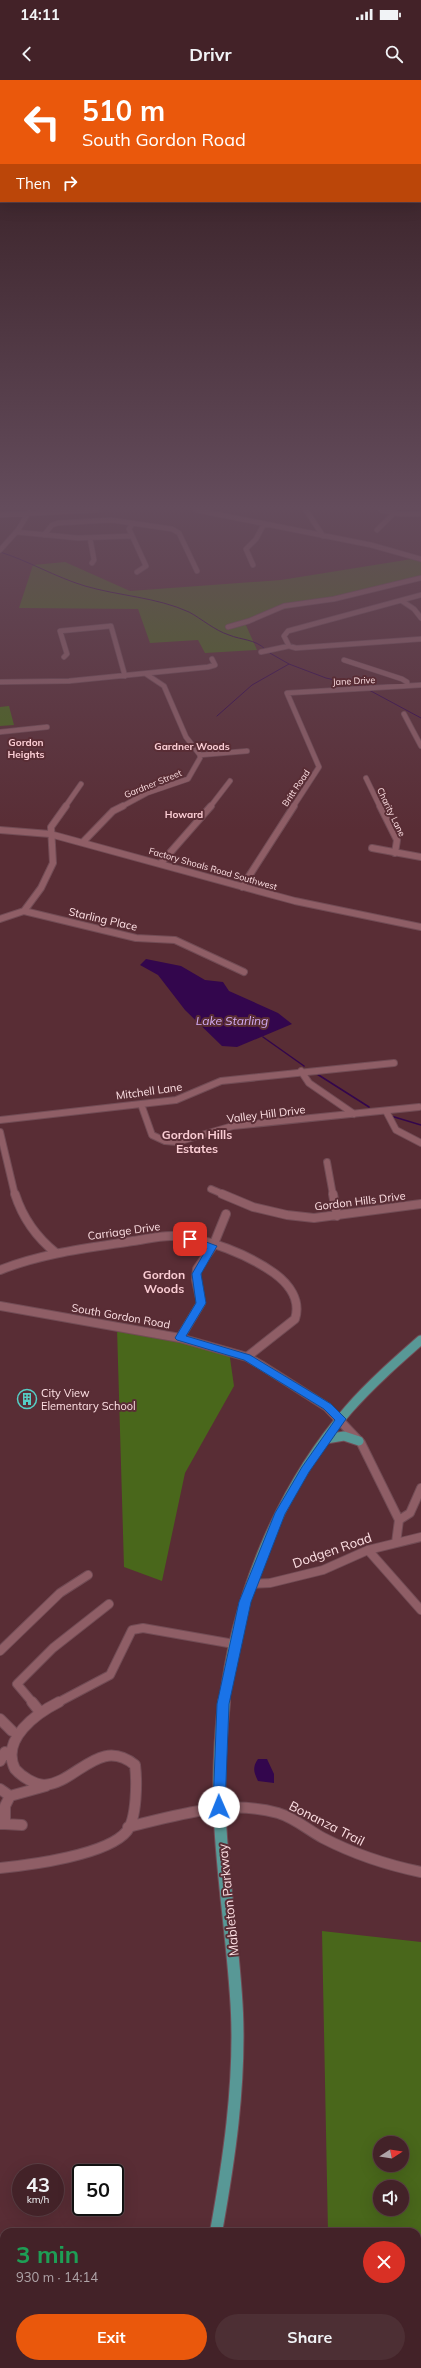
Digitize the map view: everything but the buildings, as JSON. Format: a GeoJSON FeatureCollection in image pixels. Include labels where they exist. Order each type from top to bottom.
{"type":"FeatureCollection","features":[{"type":"Feature","properties":{"kind":"main road","name":"Mableton Parkway"},"geometry":{"type":"LineString","coordinates":[[217,2228],[234,2112],[237,2047],[234,1957],[219,1807],[223,1704],[234,1644],[251,1584],[280,1513],[340,1419],[377,1380],[421,1340]]}},
{"type":"Feature","properties":{"kind":"main road"},"geometry":{"type":"LineString","coordinates":[[326,1439],[344,1436],[359,1441]]}},
{"type":"Feature","properties":{"kind":"street"},"geometry":{"type":"LineString","coordinates":[[228,627],[259,617]]}},
{"type":"Feature","properties":{"kind":"street"},"geometry":{"type":"LineString","coordinates":[[289,646],[284,636],[288,631],[342,617]]}},
{"type":"Feature","properties":{"kind":"street"},"geometry":{"type":"LineString","coordinates":[[64,657],[67,654],[60,631],[111,626],[125,676]]}},
{"type":"Feature","properties":{"kind":"street"},"geometry":{"type":"LineString","coordinates":[[261,652],[289,646],[296,648],[421,639]]}},
{"type":"Feature","properties":{"kind":"street"},"geometry":{"type":"LineString","coordinates":[[0,682],[53,682],[146,674],[208,667],[215,664],[212,659]]}},
{"type":"Feature","properties":{"kind":"street"},"geometry":{"type":"LineString","coordinates":[[344,660],[402,679],[407,682],[407,686]]}},
{"type":"Feature","properties":{"kind":"street"},"geometry":{"type":"LineString","coordinates":[[146,674],[164,686],[186,737],[200,755],[247,751]]}},
{"type":"Feature","properties":{"kind":"street","name":"Jane Drive"},"geometry":{"type":"LineString","coordinates":[[287,693],[421,685]]}},
{"type":"Feature","properties":{"kind":"street","name":"Britt Road"},"geometry":{"type":"LineString","coordinates":[[242,887],[320,765],[287,693]]}},
{"type":"Feature","properties":{"kind":"street"},"geometry":{"type":"LineString","coordinates":[[404,714],[421,746]]}},
{"type":"Feature","properties":{"kind":"street"},"geometry":{"type":"LineString","coordinates":[[0,732],[47,727]]}},
{"type":"Feature","properties":{"kind":"street","name":"Gardner Street"},"geometry":{"type":"LineString","coordinates":[[83,842],[113,811],[147,793],[188,779],[195,769],[200,755]]}},
{"type":"Feature","properties":{"kind":"street","name":"Charity Lane"},"geometry":{"type":"LineString","coordinates":[[366,778],[397,840],[394,852]]}},
{"type":"Feature","properties":{"kind":"street"},"geometry":{"type":"LineString","coordinates":[[161,863],[199,822],[230,781]]}},
{"type":"Feature","properties":{"kind":"street"},"geometry":{"type":"LineString","coordinates":[[0,919],[24,911],[36,896],[51,869],[53,848],[50,834],[52,828],[81,784]]}},
{"type":"Feature","properties":{"kind":"street","name":"Factory Shoals Road Southwest"},"geometry":{"type":"LineString","coordinates":[[0,830],[50,834],[161,863],[295,901],[421,927]]}},
{"type":"Feature","properties":{"kind":"street"},"geometry":{"type":"LineString","coordinates":[[372,848],[421,857]]}},
{"type":"Feature","properties":{"kind":"street","name":"Starling Place"},"geometry":{"type":"LineString","coordinates":[[24,911],[136,938],[175,940],[244,972]]}},
{"type":"Feature","properties":{"kind":"street","name":"Mitchell Lane"},"geometry":{"type":"LineString","coordinates":[[0,1120],[176,1100],[221,1081],[394,1062]]}},
{"type":"Feature","properties":{"kind":"street"},"geometry":{"type":"LineString","coordinates":[[301,1072],[309,1083],[354,1114]]}},
{"type":"Feature","properties":{"kind":"street","name":"Valley Hill Drive"},"geometry":{"type":"LineString","coordinates":[[141,1104],[152,1135],[171,1142],[186,1140],[234,1126],[418,1107]]}},
{"type":"Feature","properties":{"kind":"street"},"geometry":{"type":"LineString","coordinates":[[386,1111],[396,1130],[421,1143]]}},
{"type":"Feature","properties":{"kind":"street"},"geometry":{"type":"LineString","coordinates":[[0,1132],[19,1210],[35,1233],[56,1253]]}},
{"type":"Feature","properties":{"kind":"street"},"geometry":{"type":"LineString","coordinates":[[327,1162],[337,1216]]}},
{"type":"Feature","properties":{"kind":"street","name":"Gordon Hills Drive"},"geometry":{"type":"LineString","coordinates":[[211,1189],[254,1207],[282,1214],[314,1218],[421,1204]]}},
{"type":"Feature","properties":{"kind":"street"},"geometry":{"type":"LineString","coordinates":[[180,1338],[201,1303],[196,1274],[213,1246],[226,1214]]}},
{"type":"Feature","properties":{"kind":"street","name":"Carriage Drive"},"geometry":{"type":"LineString","coordinates":[[0,1270],[22,1262],[56,1253],[167,1236],[183,1237],[213,1246],[260,1263],[282,1279],[296,1298],[297,1314],[295,1319],[247,1357]]}},
{"type":"Feature","properties":{"kind":"street","name":"South Gordon Road"},"geometry":{"type":"LineString","coordinates":[[0,1306],[180,1338],[247,1357],[321,1403],[340,1419],[359,1441],[378,1474],[399,1520]]}},
{"type":"Feature","properties":{"kind":"street"},"geometry":{"type":"LineString","coordinates":[[396,1543],[399,1520],[410,1513],[421,1488]]}},
{"type":"Feature","properties":{"kind":"street","name":"Dodgen Road"},"geometry":{"type":"LineString","coordinates":[[251,1584],[270,1583],[323,1570],[368,1550],[421,1537]]}},
{"type":"Feature","properties":{"kind":"street"},"geometry":{"type":"LineString","coordinates":[[368,1550],[421,1610]]}},
{"type":"Feature","properties":{"kind":"street"},"geometry":{"type":"LineString","coordinates":[[0,1651],[60,1593],[88,1575]]}},
{"type":"Feature","properties":{"kind":"street"},"geometry":{"type":"LineString","coordinates":[[40,1712],[17,1684],[53,1648],[109,1604]]}},
{"type":"Feature","properties":{"kind":"street"},"geometry":{"type":"LineString","coordinates":[[48,1785],[33,1782],[14,1769],[2,1756],[5,1742],[12,1730],[40,1712],[110,1675],[118,1665],[126,1637],[132,1630],[143,1628],[234,1644]]}},
{"type":"Feature","properties":{"kind":"street"},"geometry":{"type":"LineString","coordinates":[[0,1719],[12,1730]]}},
{"type":"Feature","properties":{"kind":"street"},"geometry":{"type":"LineString","coordinates":[[0,1868],[92,1852],[109,1844],[127,1831],[137,1774],[136,1765],[128,1759],[117,1756],[96,1757],[67,1776],[48,1785],[10,1796]]}},
{"type":"Feature","properties":{"kind":"street"},"geometry":{"type":"LineString","coordinates":[[0,1789],[10,1796]]}},
{"type":"Feature","properties":{"kind":"street"},"geometry":{"type":"LineString","coordinates":[[10,1796],[2,1824],[22,1825]]}},
{"type":"Feature","properties":{"kind":"street","name":"Bonanza Trail"},"geometry":{"type":"LineString","coordinates":[[128,1827],[199,1809],[219,1807],[259,1809],[280,1814],[344,1848],[380,1862],[421,1872]]}},
{"type":"Feature","properties":{"kind":"green space"},"geometry":{"type":"Polygon","coordinates":[[[141,617],[262,617],[245,623],[257,650],[205,653],[198,640],[150,643],[141,617]]]}},
{"type":"Feature","properties":{"kind":"green space"},"geometry":{"type":"Polygon","coordinates":[[[9,706],[14,725],[0,726],[0,707],[9,706]]]}},
{"type":"Feature","properties":{"kind":"green space"},"geometry":{"type":"Polygon","coordinates":[[[117,1328],[229,1351],[234,1386],[185,1473],[162,1581],[124,1567],[117,1328]]]}},
{"type":"Feature","properties":{"kind":"green space"},"geometry":{"type":"Polygon","coordinates":[[[322,1931],[421,1942],[421,2228],[328,2228],[322,1931]]]}},
{"type":"Feature","properties":{"kind":"water","name":"Lake Starling"},"geometry":{"type":"Polygon","coordinates":[[[146,959],[181,966],[205,980],[223,982],[229,991],[278,1013],[292,1024],[237,1047],[222,1046],[185,1010],[158,975],[140,965],[146,959]]]}},
{"type":"Feature","properties":{"kind":"water"},"geometry":{"type":"Polygon","coordinates":[[[258,1759],[267,1759],[274,1774],[274,1783],[258,1781],[254,1770],[258,1759]]]}},
{"type":"Feature","properties":{"kind":"waterway"},"geometry":{"type":"LineString","coordinates":[[197,617],[224,633],[252,641],[265,649]]}},
{"type":"Feature","properties":{"kind":"waterway"},"geometry":{"type":"LineString","coordinates":[[268,652],[289,664]]}},
{"type":"Feature","properties":{"kind":"waterway"},"geometry":{"type":"LineString","coordinates":[[217,716],[252,685],[289,664]]}},
{"type":"Feature","properties":{"kind":"waterway"},"geometry":{"type":"LineString","coordinates":[[289,664],[326,678],[361,686]]}},
{"type":"Feature","properties":{"kind":"waterway"},"geometry":{"type":"LineString","coordinates":[[369,690],[421,718]]}},
{"type":"Feature","properties":{"kind":"waterway"},"geometry":{"type":"LineString","coordinates":[[263,1037],[304,1066]]}},
{"type":"Feature","properties":{"kind":"waterway"},"geometry":{"type":"LineString","coordinates":[[317,1074],[369,1107]]}},
{"type":"Feature","properties":{"kind":"waterway"},"geometry":{"type":"LineString","coordinates":[[391,1116],[421,1125]]}},
{"type":"Feature","properties":{"kind":"place","name":"City View Elementary School"},"geometry":{"type":"Point","coordinates":[27,1399]}},
{"type":"Feature","properties":{"kind":"district","name":"Gardner Woods"},"geometry":{"type":"Point","coordinates":[192,746]}},
{"type":"Feature","properties":{"kind":"district","name":"Gordon Heights"},"geometry":{"type":"Point","coordinates":[26,748]}},
{"type":"Feature","properties":{"kind":"district","name":"Howard"},"geometry":{"type":"Point","coordinates":[184,814]}},
{"type":"Feature","properties":{"kind":"district","name":"Gordon Hills Estates"},"geometry":{"type":"Point","coordinates":[197,1142]}},
{"type":"Feature","properties":{"kind":"district","name":"Gordon Woods"},"geometry":{"type":"Point","coordinates":[164,1282]}},
{"type":"Feature","properties":{"kind":"route"},"geometry":{"type":"LineString","coordinates":[[190,1239],[213,1246],[197,1269],[196,1280],[201,1303],[180,1338],[247,1357],[291,1383],[327,1407],[340,1419],[306,1470],[280,1513],[245,1602],[234,1644],[223,1704],[218,1782],[219,1807]]}}]}
